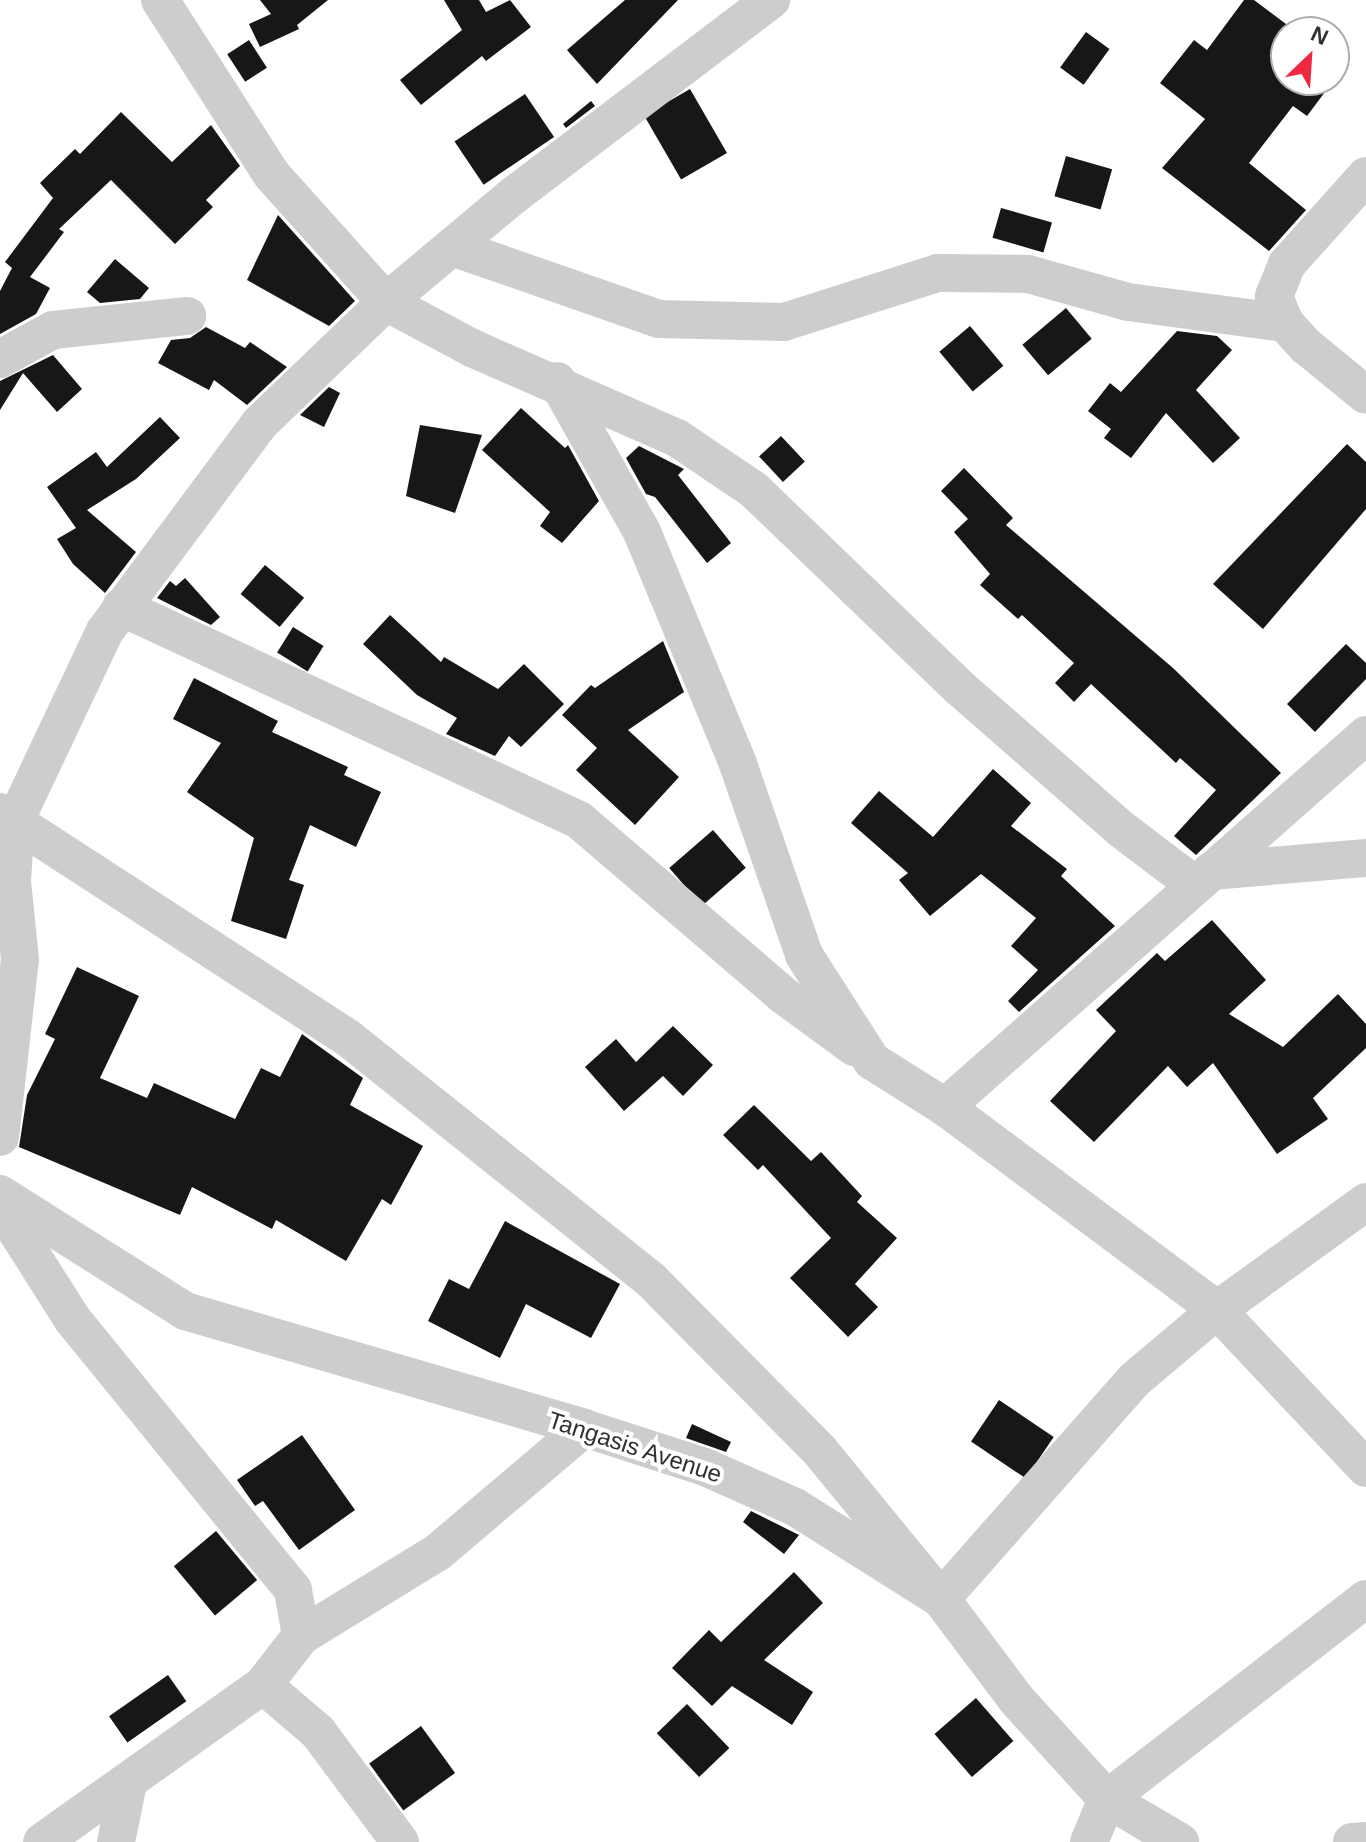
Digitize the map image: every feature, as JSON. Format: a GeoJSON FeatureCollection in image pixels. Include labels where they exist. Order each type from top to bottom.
{"type":"FeatureCollection","features":[{"type":"Feature","properties":{"kind":"street"},"geometry":{"type":"LineString","coordinates":[[160,0],[272,175],[386,302],[472,348],[557,381],[677,438],[754,490],[960,688],[1121,829],[1203,878],[1366,858]]}},
{"type":"Feature","properties":{"kind":"street"},"geometry":{"type":"LineString","coordinates":[[0,1137],[20,960],[8,815],[121,607],[260,423],[386,302],[452,247],[771,0]]}},
{"type":"Feature","properties":{"kind":"street"},"geometry":{"type":"LineString","coordinates":[[1366,176],[1287,264],[1274,297],[1285,323],[1366,395]]}},
{"type":"Feature","properties":{"kind":"street"},"geometry":{"type":"LineString","coordinates":[[452,247],[659,319],[784,322],[938,273],[1013,273],[1128,302],[1285,323]]}},
{"type":"Feature","properties":{"kind":"street"},"geometry":{"type":"LineString","coordinates":[[0,359],[53,330],[187,316]]}},
{"type":"Feature","properties":{"kind":"street"},"geometry":{"type":"LineString","coordinates":[[557,381],[642,532],[738,764],[804,955],[872,1061]]}},
{"type":"Feature","properties":{"kind":"street"},"geometry":{"type":"LineString","coordinates":[[121,607],[579,820],[783,995],[872,1061],[945,1107],[1217,1310],[1366,1468]]}},
{"type":"Feature","properties":{"kind":"street"},"geometry":{"type":"LineString","coordinates":[[945,1107],[1366,735]]}},
{"type":"Feature","properties":{"kind":"street"},"geometry":{"type":"LineString","coordinates":[[8,815],[348,1038],[651,1280],[820,1451],[941,1599],[1134,1380],[1217,1310],[1366,1202]]}},
{"type":"Feature","properties":{"kind":"street","name":"Tangasis Avenue"},"geometry":{"type":"LineString","coordinates":[[0,1194],[185,1311],[584,1428],[705,1467],[795,1507],[941,1599],[1016,1699],[1107,1799],[1180,1842]]}},
{"type":"Feature","properties":{"kind":"street"},"geometry":{"type":"LineString","coordinates":[[0,1205],[73,1320],[293,1590],[301,1636]]}},
{"type":"Feature","properties":{"kind":"street"},"geometry":{"type":"LineString","coordinates":[[42,1842],[263,1685],[301,1636],[438,1552],[584,1428]]}},
{"type":"Feature","properties":{"kind":"street"},"geometry":{"type":"LineString","coordinates":[[1089,1842],[1107,1799],[1366,1599]]}},
{"type":"Feature","properties":{"kind":"street"},"geometry":{"type":"LineString","coordinates":[[263,1685],[318,1732],[400,1842]]}},
{"type":"Feature","properties":{"kind":"street"},"geometry":{"type":"LineString","coordinates":[[116,1842],[128,1783]]}},
{"type":"Feature","properties":{"kind":"street"},"geometry":{"type":"LineString","coordinates":[[1352,1842],[1366,1841]]}},
{"type":"Feature","properties":{"kind":"building"},"geometry":{"type":"Polygon","coordinates":[[[260,0],[328,0],[297,25],[299,29],[260,47],[249,24],[271,14],[260,0]]]}},
{"type":"Feature","properties":{"kind":"building"},"geometry":{"type":"Polygon","coordinates":[[[444,0],[479,0],[486,12],[510,0],[531,27],[486,61],[482,56],[421,105],[400,80],[462,30],[444,0]]]}},
{"type":"Feature","properties":{"kind":"building"},"geometry":{"type":"Polygon","coordinates":[[[625,0],[678,0],[597,84],[567,50],[625,0]]]}},
{"type":"Feature","properties":{"kind":"building"},"geometry":{"type":"Polygon","coordinates":[[[1244,0],[1254,0],[1275,16],[1270,16],[1270,96],[1322,96],[1307,116],[1293,106],[1249,163],[1306,210],[1269,251],[1162,168],[1205,119],[1160,83],[1194,40],[1207,50],[1244,0]]]}},
{"type":"Feature","properties":{"kind":"building"},"geometry":{"type":"Polygon","coordinates":[[[1086,32],[1109,49],[1084,85],[1060,68],[1086,32]]]}},
{"type":"Feature","properties":{"kind":"building"},"geometry":{"type":"Polygon","coordinates":[[[249,40],[267,68],[245,82],[227,54],[249,40]]]}},
{"type":"Feature","properties":{"kind":"building"},"geometry":{"type":"Polygon","coordinates":[[[690,89],[727,153],[681,180],[644,116],[690,89]]]}},
{"type":"Feature","properties":{"kind":"building"},"geometry":{"type":"Polygon","coordinates":[[[525,94],[554,137],[484,185],[455,142],[525,94]]]}},
{"type":"Feature","properties":{"kind":"building"},"geometry":{"type":"Polygon","coordinates":[[[591,101],[595,106],[566,128],[563,124],[591,101]]]}},
{"type":"Feature","properties":{"kind":"building"},"geometry":{"type":"Polygon","coordinates":[[[121,112],[172,162],[211,125],[240,166],[206,200],[213,207],[175,244],[111,180],[59,229],[64,232],[30,277],[50,288],[36,314],[0,334],[0,291],[12,268],[5,262],[53,198],[40,183],[75,149],[80,154],[121,112]]]}},
{"type":"Feature","properties":{"kind":"building"},"geometry":{"type":"Polygon","coordinates":[[[1066,156],[1112,169],[1101,210],[1054,196],[1066,156]]]}},
{"type":"Feature","properties":{"kind":"building"},"geometry":{"type":"Polygon","coordinates":[[[1001,208],[1052,223],[1043,252],[992,238],[1001,208]]]}},
{"type":"Feature","properties":{"kind":"building"},"geometry":{"type":"Polygon","coordinates":[[[278,215],[355,301],[329,326],[247,280],[278,215]]]}},
{"type":"Feature","properties":{"kind":"building"},"geometry":{"type":"Polygon","coordinates":[[[115,259],[149,288],[140,299],[100,303],[87,292],[115,259]]]}},
{"type":"Feature","properties":{"kind":"building"},"geometry":{"type":"Polygon","coordinates":[[[1066,308],[1092,339],[1048,375],[1022,345],[1066,308]]]}},
{"type":"Feature","properties":{"kind":"building"},"geometry":{"type":"Polygon","coordinates":[[[970,326],[1003,366],[973,392],[939,352],[970,326]]]}},
{"type":"Feature","properties":{"kind":"building"},"geometry":{"type":"Polygon","coordinates":[[[206,327],[245,348],[250,342],[287,367],[247,405],[214,380],[209,390],[158,363],[171,340],[190,338],[206,327]]]}},
{"type":"Feature","properties":{"kind":"building"},"geometry":{"type":"Polygon","coordinates":[[[1177,331],[1217,336],[1232,350],[1196,390],[1240,438],[1213,463],[1166,413],[1131,458],[1104,438],[1111,429],[1088,411],[1110,383],[1121,392],[1177,331]]]}},
{"type":"Feature","properties":{"kind":"building"},"geometry":{"type":"Polygon","coordinates":[[[53,355],[82,389],[57,412],[23,373],[0,410],[0,381],[53,355]]]}},
{"type":"Feature","properties":{"kind":"building"},"geometry":{"type":"Polygon","coordinates":[[[329,387],[340,393],[324,427],[300,415],[329,387]]]}},
{"type":"Feature","properties":{"kind":"building"},"geometry":{"type":"Polygon","coordinates":[[[521,408],[565,448],[568,445],[599,501],[562,543],[540,526],[550,512],[482,450],[521,408]]]}},
{"type":"Feature","properties":{"kind":"building"},"geometry":{"type":"Polygon","coordinates":[[[160,417],[180,438],[136,479],[87,510],[136,552],[105,593],[73,564],[57,539],[76,528],[47,487],[96,452],[107,467],[160,417]]]}},
{"type":"Feature","properties":{"kind":"building"},"geometry":{"type":"Polygon","coordinates":[[[420,425],[482,435],[455,513],[406,496],[420,425]]]}},
{"type":"Feature","properties":{"kind":"building"},"geometry":{"type":"Polygon","coordinates":[[[781,436],[805,462],[783,482],[759,456],[781,436]]]}},
{"type":"Feature","properties":{"kind":"building"},"geometry":{"type":"Polygon","coordinates":[[[1347,444],[1366,462],[1366,509],[1263,629],[1213,584],[1347,444]]]}},
{"type":"Feature","properties":{"kind":"building"},"geometry":{"type":"Polygon","coordinates":[[[639,446],[684,469],[678,475],[731,543],[707,563],[655,497],[646,494],[626,458],[639,446]]]}},
{"type":"Feature","properties":{"kind":"building"},"geometry":{"type":"Polygon","coordinates":[[[964,468],[1013,518],[1006,525],[1173,668],[1281,773],[1196,855],[1174,836],[1216,790],[1180,758],[1176,763],[1091,684],[1074,702],[1055,683],[1074,663],[1022,615],[1018,619],[980,585],[990,574],[954,532],[968,519],[941,491],[964,468]]]}},
{"type":"Feature","properties":{"kind":"building"},"geometry":{"type":"Polygon","coordinates":[[[265,565],[304,598],[280,627],[241,594],[265,565]]]}},
{"type":"Feature","properties":{"kind":"building"},"geometry":{"type":"Polygon","coordinates":[[[185,578],[220,617],[211,625],[157,598],[170,581],[176,586],[185,578]]]}},
{"type":"Feature","properties":{"kind":"building"},"geometry":{"type":"Polygon","coordinates":[[[390,615],[441,662],[444,657],[498,689],[524,664],[564,704],[521,747],[509,736],[495,756],[446,734],[457,718],[417,695],[363,644],[390,615]]]}},
{"type":"Feature","properties":{"kind":"building"},"geometry":{"type":"Polygon","coordinates":[[[293,627],[324,646],[308,672],[277,652],[293,627]]]}},
{"type":"Feature","properties":{"kind":"building"},"geometry":{"type":"Polygon","coordinates":[[[663,641],[684,692],[628,730],[679,777],[635,825],[576,770],[597,748],[562,715],[591,685],[595,688],[663,641]]]}},
{"type":"Feature","properties":{"kind":"building"},"geometry":{"type":"Polygon","coordinates":[[[1346,644],[1366,663],[1366,679],[1315,732],[1287,704],[1346,644]]]}},
{"type":"Feature","properties":{"kind":"building"},"geometry":{"type":"Polygon","coordinates":[[[194,678],[278,721],[272,732],[348,767],[344,775],[381,792],[356,847],[310,825],[289,880],[304,885],[286,939],[231,921],[254,838],[187,792],[221,743],[173,719],[194,678]]]}},
{"type":"Feature","properties":{"kind":"building"},"geometry":{"type":"Polygon","coordinates":[[[993,769],[1031,803],[1011,826],[1067,869],[1061,876],[1115,926],[1019,1012],[1008,1001],[1038,970],[1011,946],[1036,918],[981,874],[930,916],[899,880],[908,873],[851,823],[879,791],[933,837],[993,769]]]}},
{"type":"Feature","properties":{"kind":"building"},"geometry":{"type":"Polygon","coordinates":[[[713,830],[746,868],[702,906],[669,868],[713,830]]]}},
{"type":"Feature","properties":{"kind":"building"},"geometry":{"type":"Polygon","coordinates":[[[1212,920],[1266,980],[1229,1014],[1283,1047],[1338,994],[1366,1024],[1366,1048],[1313,1098],[1328,1119],[1277,1154],[1213,1063],[1187,1087],[1168,1066],[1094,1142],[1050,1101],[1116,1031],[1096,1010],[1157,953],[1165,961],[1212,920]]]}},
{"type":"Feature","properties":{"kind":"building"},"geometry":{"type":"Polygon","coordinates":[[[77,967],[139,996],[100,1078],[147,1098],[154,1083],[235,1119],[261,1068],[280,1077],[302,1034],[363,1078],[350,1105],[423,1146],[391,1205],[382,1199],[346,1261],[276,1220],[272,1229],[192,1187],[180,1215],[19,1147],[27,1095],[55,1039],[45,1034],[77,967]]]}},
{"type":"Feature","properties":{"kind":"building"},"geometry":{"type":"Polygon","coordinates":[[[673,1026],[713,1065],[683,1096],[663,1076],[624,1111],[585,1067],[616,1039],[636,1062],[673,1026]]]}},
{"type":"Feature","properties":{"kind":"building"},"geometry":{"type":"Polygon","coordinates":[[[754,1105],[811,1161],[821,1152],[862,1196],[857,1202],[897,1238],[855,1284],[878,1307],[848,1337],[790,1278],[831,1238],[763,1165],[758,1170],[723,1135],[754,1105]]]}},
{"type":"Feature","properties":{"kind":"building"},"geometry":{"type":"Polygon","coordinates":[[[505,1221],[620,1284],[591,1338],[526,1304],[500,1358],[428,1321],[449,1279],[469,1289],[505,1221]]]}},
{"type":"Feature","properties":{"kind":"building"},"geometry":{"type":"Polygon","coordinates":[[[999,1400],[1054,1437],[1026,1478],[971,1441],[999,1400]]]}},
{"type":"Feature","properties":{"kind":"building"},"geometry":{"type":"Polygon","coordinates":[[[692,1424],[731,1442],[726,1452],[686,1438],[692,1424]]]}},
{"type":"Feature","properties":{"kind":"building"},"geometry":{"type":"Polygon","coordinates":[[[302,1435],[355,1510],[299,1550],[263,1501],[255,1506],[237,1480],[302,1435]]]}},
{"type":"Feature","properties":{"kind":"building"},"geometry":{"type":"Polygon","coordinates":[[[751,1511],[799,1535],[784,1554],[743,1522],[751,1511]]]}},
{"type":"Feature","properties":{"kind":"building"},"geometry":{"type":"Polygon","coordinates":[[[216,1531],[257,1580],[215,1615],[174,1566],[216,1531]]]}},
{"type":"Feature","properties":{"kind":"building"},"geometry":{"type":"Polygon","coordinates":[[[794,1572],[823,1603],[764,1660],[813,1692],[792,1725],[732,1686],[712,1706],[672,1668],[709,1630],[721,1642],[794,1572]]]}},
{"type":"Feature","properties":{"kind":"building"},"geometry":{"type":"Polygon","coordinates":[[[168,1675],[186,1701],[127,1743],[109,1716],[168,1675]]]}},
{"type":"Feature","properties":{"kind":"building"},"geometry":{"type":"Polygon","coordinates":[[[976,1698],[1013,1741],[972,1777],[934,1734],[976,1698]]]}},
{"type":"Feature","properties":{"kind":"building"},"geometry":{"type":"Polygon","coordinates":[[[687,1704],[729,1748],[699,1777],[657,1733],[687,1704]]]}},
{"type":"Feature","properties":{"kind":"building"},"geometry":{"type":"Polygon","coordinates":[[[421,1726],[455,1773],[403,1811],[369,1764],[421,1726]]]}}]}
